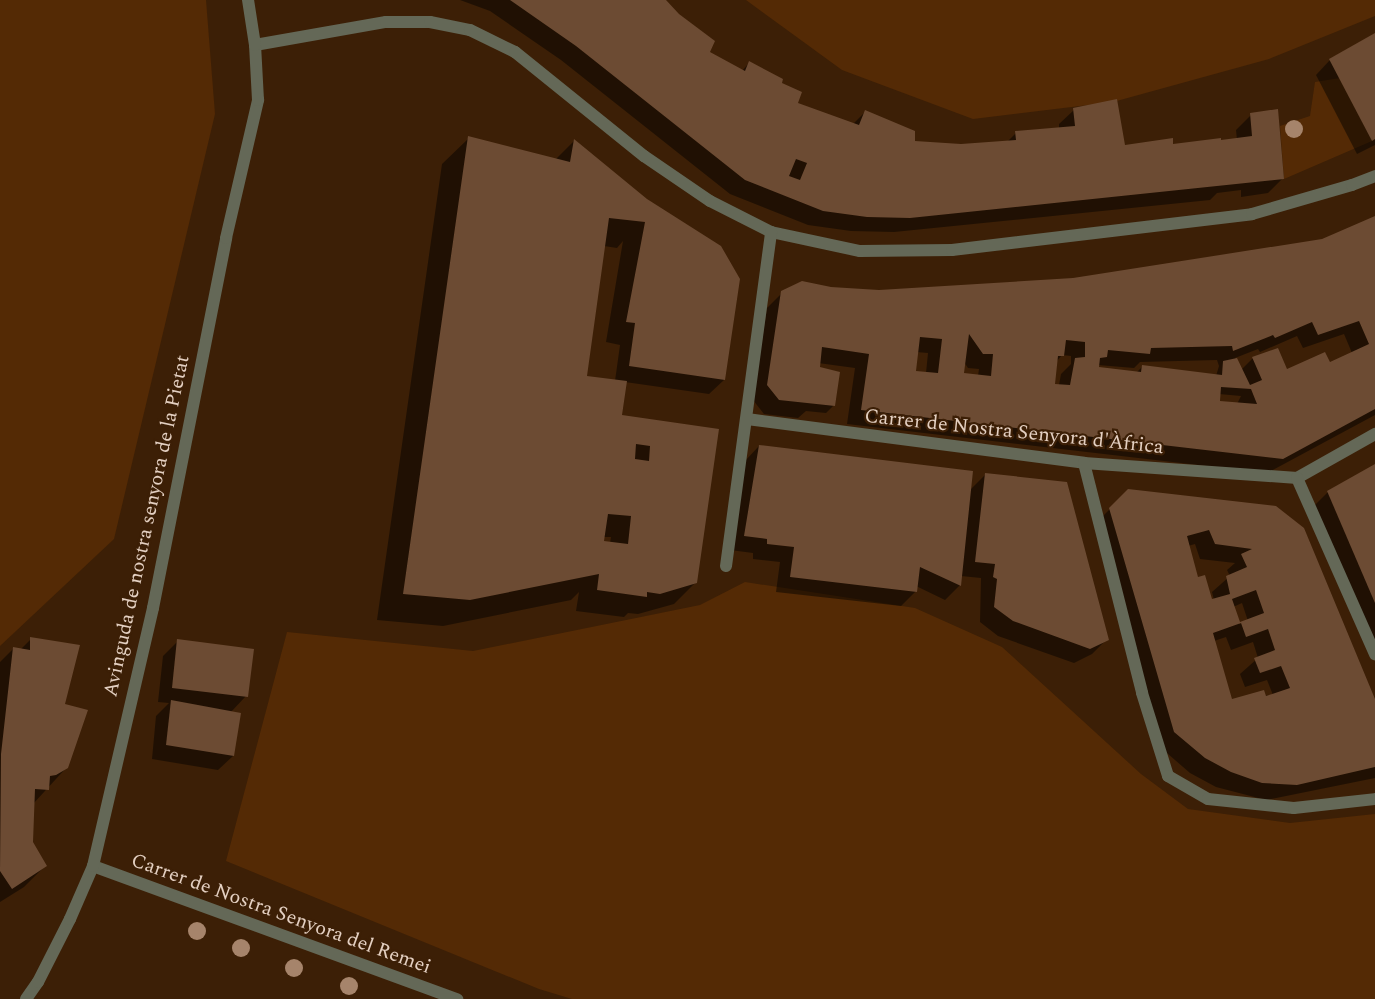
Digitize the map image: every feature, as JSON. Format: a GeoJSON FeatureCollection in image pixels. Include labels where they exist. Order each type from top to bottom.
{"type":"FeatureCollection","features":[{"type":"Feature","properties":{"kind":"street","name":"Avinguda de nostra senyora de la Pietat"},"geometry":{"type":"LineString","coordinates":[[26,999],[38,982],[93,866],[153,608],[226,238],[258,100],[255,45],[248,0]]}},
{"type":"Feature","properties":{"kind":"street"},"geometry":{"type":"LineString","coordinates":[[255,45],[386,22],[430,22],[470,30],[515,52],[644,156],[710,201],[771,232],[860,251],[952,250],[1252,214],[1352,185],[1375,176]]}},
{"type":"Feature","properties":{"kind":"street"},"geometry":{"type":"LineString","coordinates":[[726,567],[771,232]]}},
{"type":"Feature","properties":{"kind":"street","name":"Carrer de Nostra Senyora d'Àfrica"},"geometry":{"type":"LineString","coordinates":[[747,419],[1084,463],[1297,478]]}},
{"type":"Feature","properties":{"kind":"street"},"geometry":{"type":"LineString","coordinates":[[1375,434],[1297,478],[1375,654]]}},
{"type":"Feature","properties":{"kind":"street"},"geometry":{"type":"LineString","coordinates":[[1084,463],[1142,693],[1168,776],[1208,799],[1294,808],[1375,800]]}},
{"type":"Feature","properties":{"kind":"street","name":"Carrer de Nostra Senyora del Remei"},"geometry":{"type":"LineString","coordinates":[[93,866],[457,999]]}},
{"type":"Feature","properties":{"kind":"shaded area"},"geometry":{"type":"Polygon","coordinates":[[[0,0],[206,0],[215,114],[114,539],[0,646],[0,0]]]}},
{"type":"Feature","properties":{"kind":"shaded area"},"geometry":{"type":"Polygon","coordinates":[[[746,0],[1375,0],[1375,16],[1269,59],[1113,102],[973,119],[842,70],[746,0]]]}},
{"type":"Feature","properties":{"kind":"shaded area"},"geometry":{"type":"Polygon","coordinates":[[[1340,78],[1372,141],[1284,179],[1280,126],[1310,116],[1315,82],[1340,78]]]}},
{"type":"Feature","properties":{"kind":"shaded area"},"geometry":{"type":"Polygon","coordinates":[[[745,582],[915,608],[1002,647],[1141,774],[1188,809],[1290,823],[1375,814],[1375,999],[572,999],[539,989],[226,861],[287,632],[473,651],[700,605],[745,582]]]}},
{"type":"Feature","properties":{"kind":"building"},"geometry":{"type":"Polygon","coordinates":[[[510,0],[666,0],[679,14],[715,41],[710,52],[745,71],[749,61],[783,79],[782,83],[802,92],[798,103],[859,125],[865,110],[915,131],[915,141],[961,144],[1016,140],[1015,131],[1075,126],[1073,108],[1117,99],[1125,145],[1173,138],[1173,144],[1221,138],[1221,140],[1252,136],[1250,113],[1278,109],[1284,179],[910,218],[867,217],[823,211],[745,180],[576,46],[510,0]],[[796,159],[789,176],[800,180],[807,163],[796,159]]]}},
{"type":"Feature","properties":{"kind":"building"},"geometry":{"type":"Polygon","coordinates":[[[1375,33],[1375,139],[1372,141],[1329,59],[1375,33]]]}},
{"type":"Feature","properties":{"kind":"building"},"geometry":{"type":"Polygon","coordinates":[[[468,136],[570,162],[574,139],[647,199],[721,246],[740,279],[725,380],[629,366],[635,323],[626,322],[645,222],[609,218],[587,376],[627,381],[622,415],[719,429],[697,583],[660,594],[647,592],[647,597],[597,590],[599,574],[470,600],[403,594],[468,136]],[[636,444],[635,459],[649,461],[650,446],[636,444]],[[608,514],[604,541],[628,544],[631,516],[608,514]]]}},
{"type":"Feature","properties":{"kind":"building"},"geometry":{"type":"Polygon","coordinates":[[[1375,216],[1375,409],[1283,459],[861,410],[869,354],[822,347],[820,367],[840,372],[835,406],[779,400],[767,385],[781,291],[802,281],[831,287],[879,290],[1073,278],[1322,239],[1375,216]],[[1359,321],[1318,335],[1312,322],[1275,338],[1273,335],[1233,351],[1232,346],[1151,348],[1150,354],[1108,350],[1107,357],[1100,358],[1099,367],[1141,372],[1142,365],[1222,375],[1223,361],[1237,358],[1250,385],[1262,380],[1252,357],[1278,348],[1287,369],[1325,352],[1330,362],[1369,344],[1359,321]],[[969,334],[964,373],[991,376],[993,354],[983,354],[969,334]],[[920,337],[916,371],[938,373],[942,339],[920,337]],[[1066,340],[1064,356],[1058,356],[1055,384],[1070,385],[1075,358],[1085,357],[1085,342],[1066,340]],[[1221,387],[1220,401],[1257,404],[1251,389],[1221,387]]]}},
{"type":"Feature","properties":{"kind":"building"},"geometry":{"type":"Polygon","coordinates":[[[759,445],[973,471],[961,586],[920,567],[917,592],[790,577],[794,547],[767,544],[767,539],[744,536],[759,445]]]}},
{"type":"Feature","properties":{"kind":"building"},"geometry":{"type":"Polygon","coordinates":[[[1375,464],[1375,603],[1327,491],[1375,464]]]}},
{"type":"Feature","properties":{"kind":"building"},"geometry":{"type":"Polygon","coordinates":[[[985,473],[1067,482],[1109,640],[1090,649],[1013,621],[994,607],[997,579],[993,577],[995,564],[975,562],[985,473]]]}},
{"type":"Feature","properties":{"kind":"building"},"geometry":{"type":"Polygon","coordinates":[[[1128,489],[1276,506],[1304,528],[1375,699],[1375,767],[1297,785],[1262,783],[1231,772],[1205,758],[1174,732],[1109,508],[1128,489]],[[1209,530],[1187,536],[1198,577],[1205,575],[1212,599],[1230,594],[1226,576],[1247,567],[1241,554],[1252,549],[1215,544],[1209,530]],[[1256,590],[1232,599],[1240,622],[1264,613],[1256,590]],[[1241,623],[1213,633],[1232,699],[1264,690],[1266,696],[1290,688],[1281,666],[1260,673],[1254,658],[1275,650],[1268,629],[1246,637],[1241,623]]]}},
{"type":"Feature","properties":{"kind":"building"},"geometry":{"type":"Polygon","coordinates":[[[30,637],[80,645],[65,704],[88,710],[68,768],[50,776],[49,790],[35,789],[33,842],[47,866],[12,889],[0,871],[1,754],[13,647],[30,650],[30,637]]]}},
{"type":"Feature","properties":{"kind":"building"},"geometry":{"type":"Polygon","coordinates":[[[177,639],[254,649],[248,697],[172,688],[177,639]]]}},
{"type":"Feature","properties":{"kind":"building"},"geometry":{"type":"Polygon","coordinates":[[[171,700],[241,713],[234,756],[166,745],[171,700]]]}}]}
